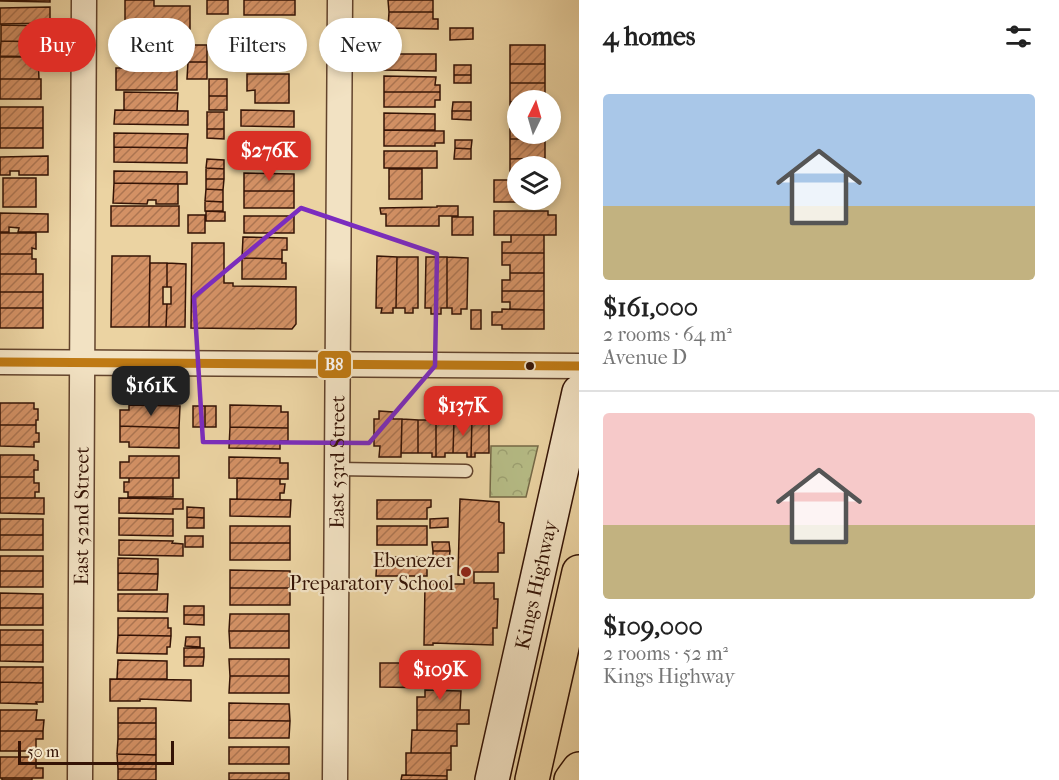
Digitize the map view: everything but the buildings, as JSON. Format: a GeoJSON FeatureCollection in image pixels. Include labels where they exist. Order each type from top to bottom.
{"type":"FeatureCollection","features":[{"type":"Feature","properties":{"kind":"main road","name":"Kings Highway"},"geometry":{"type":"LineString","coordinates":[[532,780],[579,572]]}},
{"type":"Feature","properties":{"kind":"main road"},"geometry":{"type":"LineString","coordinates":[[571,780],[579,771]]}},
{"type":"Feature","properties":{"kind":"street","name":"East 52nd Street"},"geometry":{"type":"LineString","coordinates":[[80,780],[84,0]]}},
{"type":"Feature","properties":{"kind":"street","name":"East 53rd Street"},"geometry":{"type":"LineString","coordinates":[[335,780],[340,0]]}},
{"type":"Feature","properties":{"kind":"street"},"geometry":{"type":"LineString","coordinates":[[0,362],[579,366]]}},
{"type":"Feature","properties":{"kind":"street","name":"Kings Highway"},"geometry":{"type":"LineString","coordinates":[[492,780],[579,392]]}},
{"type":"Feature","properties":{"kind":"street"},"geometry":{"type":"LineString","coordinates":[[577,780],[579,771]]}},
{"type":"Feature","properties":{"kind":"lane"},"geometry":{"type":"LineString","coordinates":[[337,469],[466,471]]}},
{"type":"Feature","properties":{"kind":"highlighted area"},"geometry":{"type":"Polygon","coordinates":[[[301,208],[437,254],[435,366],[369,443],[203,442],[194,297],[301,208]]]}},
{"type":"Feature","properties":{"kind":"green space"},"geometry":{"type":"Polygon","coordinates":[[[491,446],[538,446],[526,497],[490,497],[491,446]]]}},
{"type":"Feature","properties":{"kind":"transit line","name":"B8"},"geometry":{"type":"LineString","coordinates":[[0,362],[579,366]]}},
{"type":"Feature","properties":{"kind":"place","name":"Ebenezer Preparatory School"},"geometry":{"type":"Point","coordinates":[466,572]}}]}
